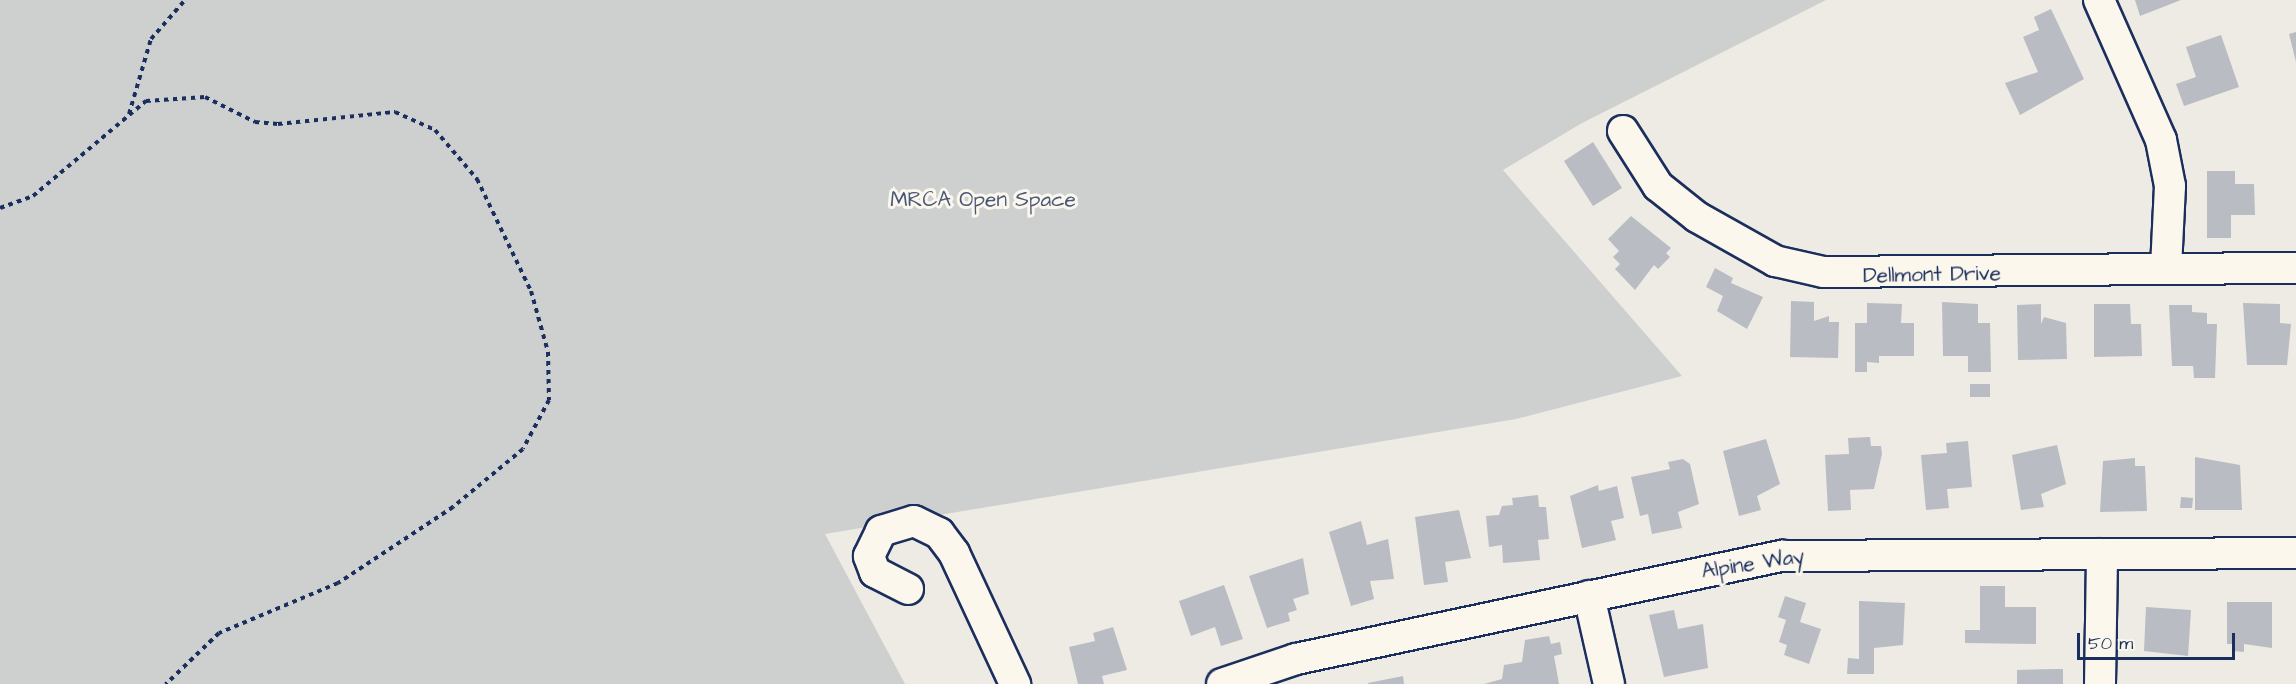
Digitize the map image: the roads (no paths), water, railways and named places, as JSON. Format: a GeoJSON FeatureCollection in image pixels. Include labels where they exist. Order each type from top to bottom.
{"type":"FeatureCollection","features":[{"type":"Feature","properties":{"kind":"street"},"geometry":{"type":"LineString","coordinates":[[2099,0],[2161,140],[2170,186],[2166,269]]}},
{"type":"Feature","properties":{"kind":"street","name":"Dellmont Drive"},"geometry":{"type":"LineString","coordinates":[[1623,131],[1658,186],[1732,241],[1775,261],[1846,276],[2296,268]]}},
{"type":"Feature","properties":{"kind":"street"},"geometry":{"type":"LineString","coordinates":[[908,589],[875,572],[869,556],[881,531],[914,521],[939,533],[954,553],[1015,684]]}},
{"type":"Feature","properties":{"kind":"street","name":"Alpine Way"},"geometry":{"type":"LineString","coordinates":[[1222,684],[1296,659],[1782,556],[2296,553]]}},
{"type":"Feature","properties":{"kind":"street"},"geometry":{"type":"LineString","coordinates":[[2100,684],[2102,554]]}},
{"type":"Feature","properties":{"kind":"street"},"geometry":{"type":"LineString","coordinates":[[1589,596],[1609,684]]}},
{"type":"Feature","properties":{"kind":"park label","name":"MRCA Open Space"},"geometry":{"type":"Point","coordinates":[983,200]}}]}
